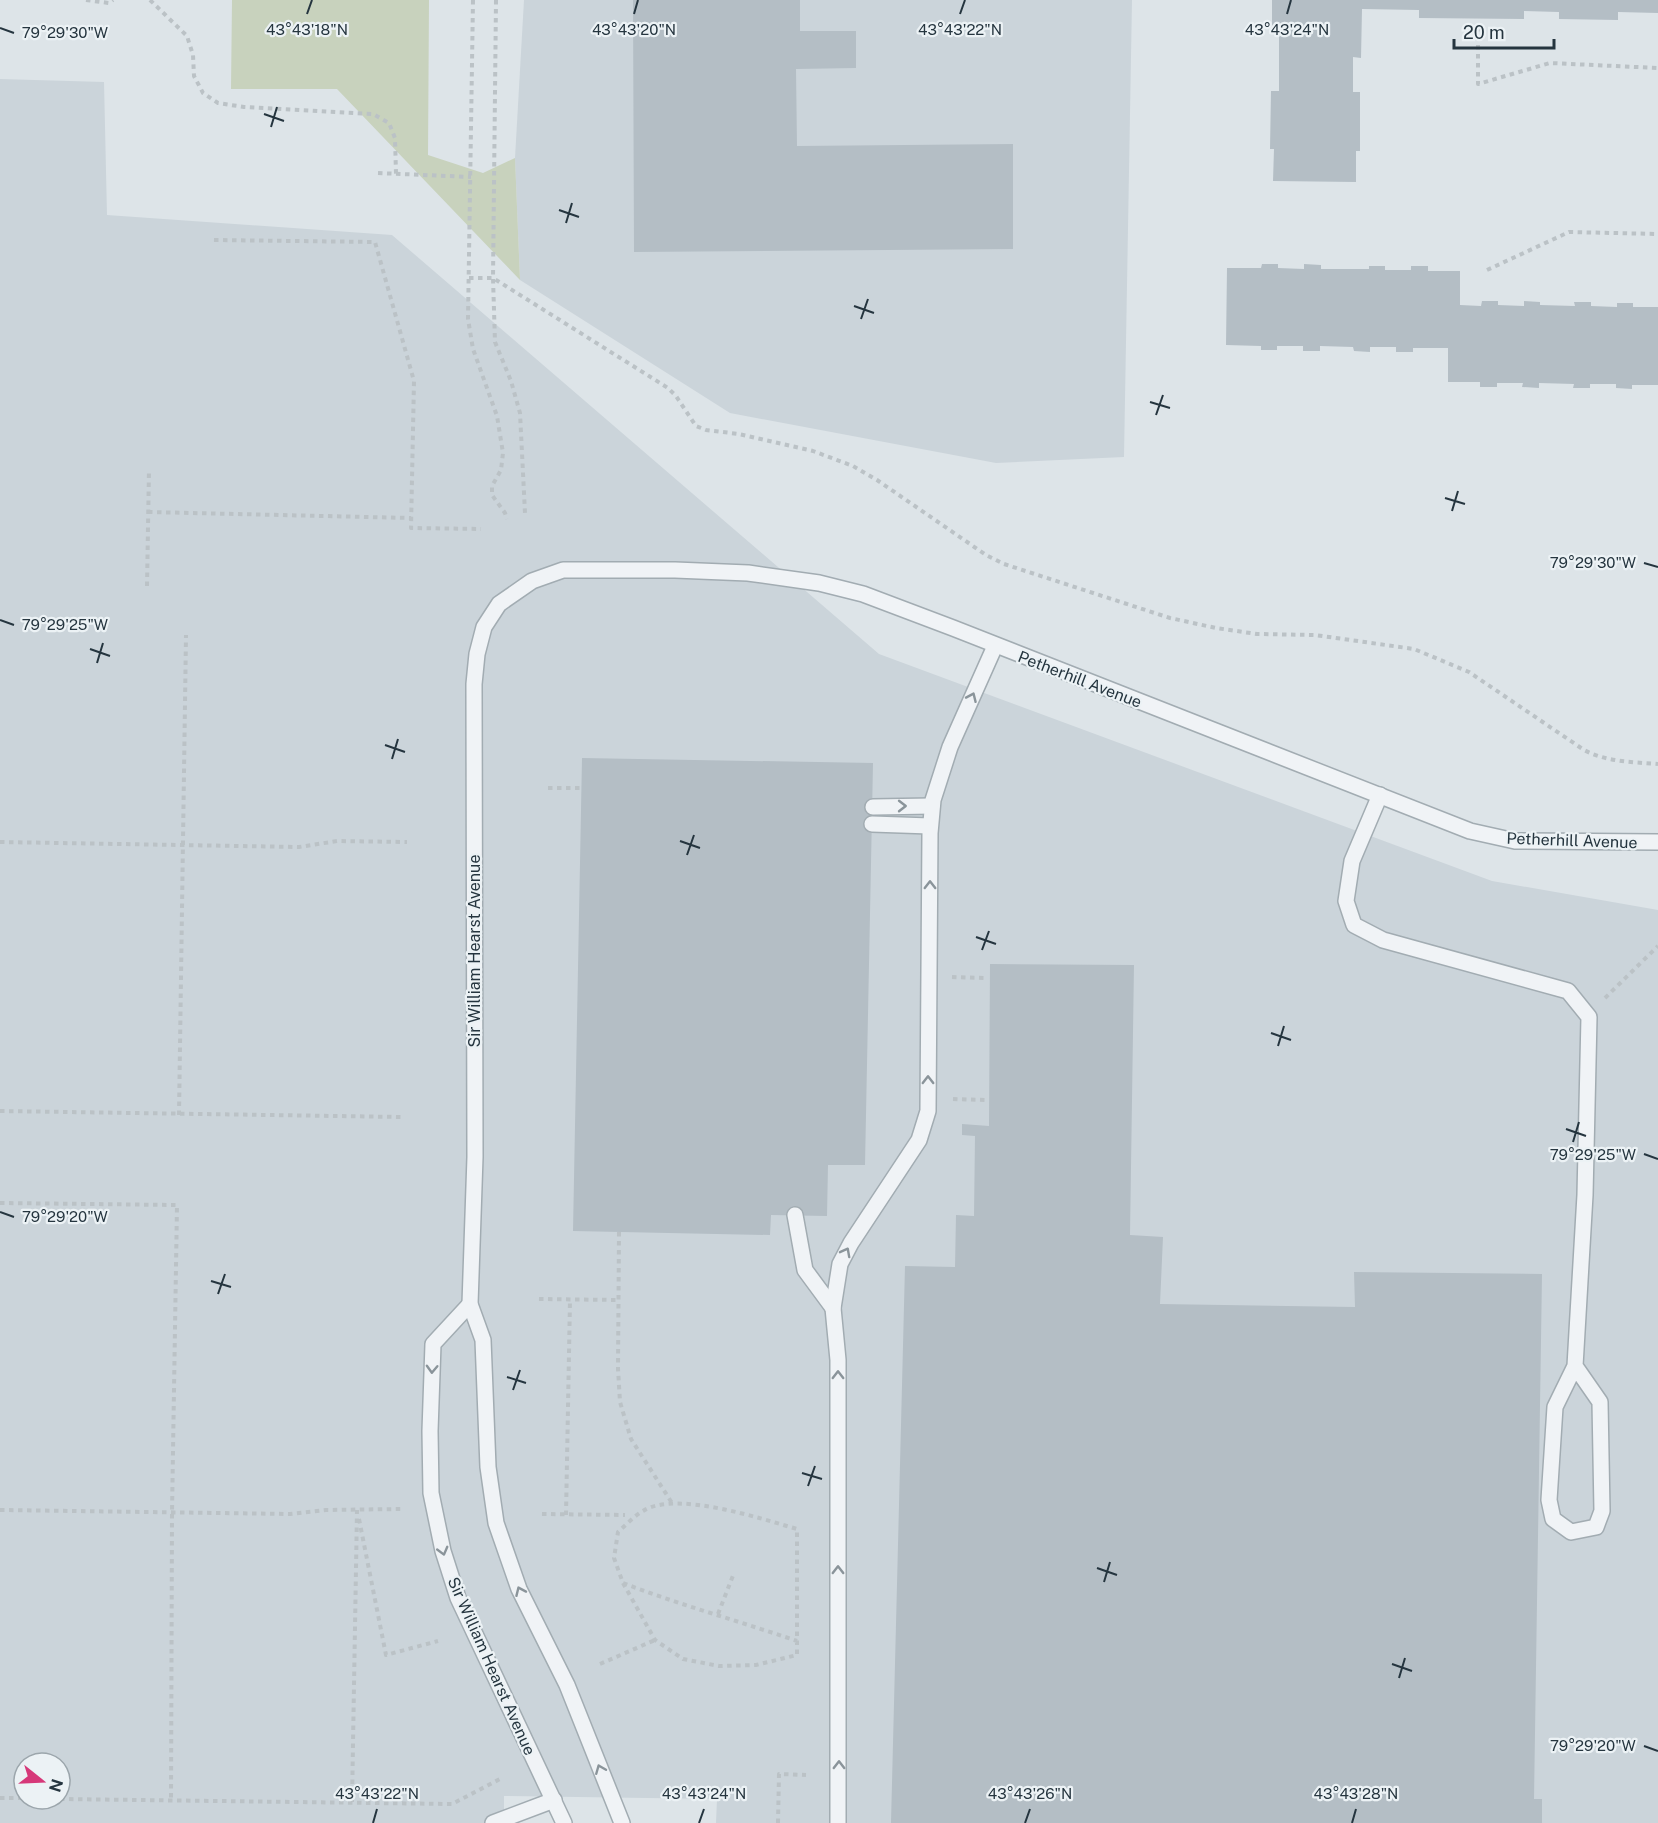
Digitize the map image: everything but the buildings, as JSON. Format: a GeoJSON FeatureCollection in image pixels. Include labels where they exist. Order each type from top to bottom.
{"type":"FeatureCollection","features":[{"type":"Feature","properties":{"kind":"lane","name":"Petherhill Avenue"},"geometry":{"type":"LineString","coordinates":[[499,604],[532,581],[563,570],[675,570],[748,573],[819,583],[862,594],[1470,831],[1515,841],[1658,842]]}},
{"type":"Feature","properties":{"kind":"lane","name":"Sir William Hearst Avenue"},"geometry":{"type":"LineString","coordinates":[[499,604],[484,627],[477,654],[474,684],[475,1157],[470,1304],[483,1340],[488,1467],[496,1523],[519,1589],[567,1685],[622,1823]]}},
{"type":"Feature","properties":{"kind":"lane"},"geometry":{"type":"LineString","coordinates":[[838,1823],[838,1360],[833,1308],[840,1264],[851,1243],[920,1140],[928,1111],[932,806],[950,747],[995,646]]}},
{"type":"Feature","properties":{"kind":"lane"},"geometry":{"type":"LineString","coordinates":[[1380,795],[1352,861],[1346,901],[1354,925],[1383,940],[1568,991],[1589,1017],[1585,1195],[1575,1366],[1555,1407],[1549,1500],[1552,1519],[1571,1532],[1596,1527],[1602,1512],[1600,1402],[1575,1366]]}},
{"type":"Feature","properties":{"kind":"lane"},"geometry":{"type":"LineString","coordinates":[[873,807],[932,806]]}},
{"type":"Feature","properties":{"kind":"lane"},"geometry":{"type":"LineString","coordinates":[[872,824],[930,826]]}},
{"type":"Feature","properties":{"kind":"lane"},"geometry":{"type":"LineString","coordinates":[[795,1215],[805,1270],[833,1308]]}},
{"type":"Feature","properties":{"kind":"lane","name":"Sir William Hearst Avenue"},"geometry":{"type":"LineString","coordinates":[[470,1304],[433,1344],[430,1431],[431,1493],[443,1551],[458,1598],[564,1823]]}},
{"type":"Feature","properties":{"kind":"lane"},"geometry":{"type":"LineString","coordinates":[[493,1823],[554,1800]]}},
{"type":"Feature","properties":{"kind":"path"},"geometry":{"type":"LineString","coordinates":[[86,0],[109,3],[113,0]]}},
{"type":"Feature","properties":{"kind":"path"},"geometry":{"type":"LineString","coordinates":[[150,0],[187,36],[194,55],[194,76],[203,93],[218,103],[244,107],[373,114],[389,123],[395,138],[396,174]]}},
{"type":"Feature","properties":{"kind":"path"},"geometry":{"type":"LineString","coordinates":[[473,0],[468,319],[473,349],[497,416],[503,453],[501,470],[492,486],[492,495],[507,519]]}},
{"type":"Feature","properties":{"kind":"path"},"geometry":{"type":"LineString","coordinates":[[496,0],[493,278],[495,342],[511,381],[520,413],[525,513]]}},
{"type":"Feature","properties":{"kind":"path"},"geometry":{"type":"LineString","coordinates":[[1478,27],[1478,84],[1550,63],[1658,68]]}},
{"type":"Feature","properties":{"kind":"path"},"geometry":{"type":"LineString","coordinates":[[378,173],[471,177]]}},
{"type":"Feature","properties":{"kind":"path"},"geometry":{"type":"LineString","coordinates":[[1486,270],[1569,232],[1658,234]]}},
{"type":"Feature","properties":{"kind":"path"},"geometry":{"type":"LineString","coordinates":[[214,240],[375,242],[414,381],[411,528],[481,529]]}},
{"type":"Feature","properties":{"kind":"path"},"geometry":{"type":"LineString","coordinates":[[469,278],[493,278],[668,387],[696,426],[705,430],[739,434],[813,451],[853,466],[986,555],[1004,564],[1170,618],[1216,628],[1257,634],[1315,635],[1414,649],[1469,672],[1598,758],[1658,764]]}},
{"type":"Feature","properties":{"kind":"path"},"geometry":{"type":"LineString","coordinates":[[147,586],[149,469]]}},
{"type":"Feature","properties":{"kind":"path"},"geometry":{"type":"LineString","coordinates":[[148,512],[411,518]]}},
{"type":"Feature","properties":{"kind":"path"},"geometry":{"type":"LineString","coordinates":[[178,1115],[186,635]]}},
{"type":"Feature","properties":{"kind":"path"},"geometry":{"type":"LineString","coordinates":[[548,788],[582,788]]}},
{"type":"Feature","properties":{"kind":"path"},"geometry":{"type":"LineString","coordinates":[[0,842],[299,847],[337,841],[408,842]]}},
{"type":"Feature","properties":{"kind":"path"},"geometry":{"type":"LineString","coordinates":[[1623,981],[1658,946]]}},
{"type":"Feature","properties":{"kind":"path"},"geometry":{"type":"LineString","coordinates":[[929,976],[984,978]]}},
{"type":"Feature","properties":{"kind":"path"},"geometry":{"type":"LineString","coordinates":[[928,1098],[985,1100]]}},
{"type":"Feature","properties":{"kind":"path"},"geometry":{"type":"LineString","coordinates":[[0,1111],[403,1117]]}},
{"type":"Feature","properties":{"kind":"path"},"geometry":{"type":"LineString","coordinates":[[0,1203],[177,1205],[172,1513],[171,1800]]}},
{"type":"Feature","properties":{"kind":"path"},"geometry":{"type":"LineString","coordinates":[[619,1232],[618,1369],[620,1402],[631,1439],[672,1503]]}},
{"type":"Feature","properties":{"kind":"path"},"geometry":{"type":"LineString","coordinates":[[540,1299],[618,1300]]}},
{"type":"Feature","properties":{"kind":"path"},"geometry":{"type":"LineString","coordinates":[[566,1515],[570,1299]]}},
{"type":"Feature","properties":{"kind":"path"},"geometry":{"type":"LineString","coordinates":[[672,1503],[720,1508],[797,1528],[797,1655],[756,1665],[719,1666],[683,1659],[655,1640],[623,1583],[614,1558],[618,1532],[644,1509],[672,1503]]}},
{"type":"Feature","properties":{"kind":"path"},"geometry":{"type":"LineString","coordinates":[[0,1510],[290,1514],[326,1510],[401,1509]]}},
{"type":"Feature","properties":{"kind":"path"},"geometry":{"type":"LineString","coordinates":[[357,1510],[386,1655],[438,1641]]}},
{"type":"Feature","properties":{"kind":"path"},"geometry":{"type":"LineString","coordinates":[[352,1802],[357,1510]]}},
{"type":"Feature","properties":{"kind":"path"},"geometry":{"type":"LineString","coordinates":[[542,1514],[625,1515]]}},
{"type":"Feature","properties":{"kind":"path"},"geometry":{"type":"LineString","coordinates":[[718,1614],[734,1573]]}},
{"type":"Feature","properties":{"kind":"path"},"geometry":{"type":"LineString","coordinates":[[623,1583],[669,1601],[718,1614],[797,1641]]}},
{"type":"Feature","properties":{"kind":"path"},"geometry":{"type":"LineString","coordinates":[[600,1664],[655,1640]]}},
{"type":"Feature","properties":{"kind":"path"},"geometry":{"type":"LineString","coordinates":[[778,1823],[779,1774],[806,1775]]}},
{"type":"Feature","properties":{"kind":"path"},"geometry":{"type":"LineString","coordinates":[[72,1799],[452,1804],[500,1779]]}},
{"type":"Feature","properties":{"kind":"shaded area"},"geometry":{"type":"Polygon","coordinates":[[[524,0],[1132,0],[1124,457],[996,463],[730,413],[520,280],[515,158],[524,0]]]}},
{"type":"Feature","properties":{"kind":"shaded area"},"geometry":{"type":"Polygon","coordinates":[[[0,79],[104,82],[107,215],[392,235],[879,654],[1492,881],[1658,910],[1658,1823],[716,1823],[717,1799],[504,1796],[504,1823],[0,1823],[0,79]]]}},
{"type":"Feature","properties":{"kind":"green space"},"geometry":{"type":"Polygon","coordinates":[[[232,0],[429,0],[428,155],[483,173],[515,158],[520,280],[337,89],[231,89],[232,0]]]}}]}
